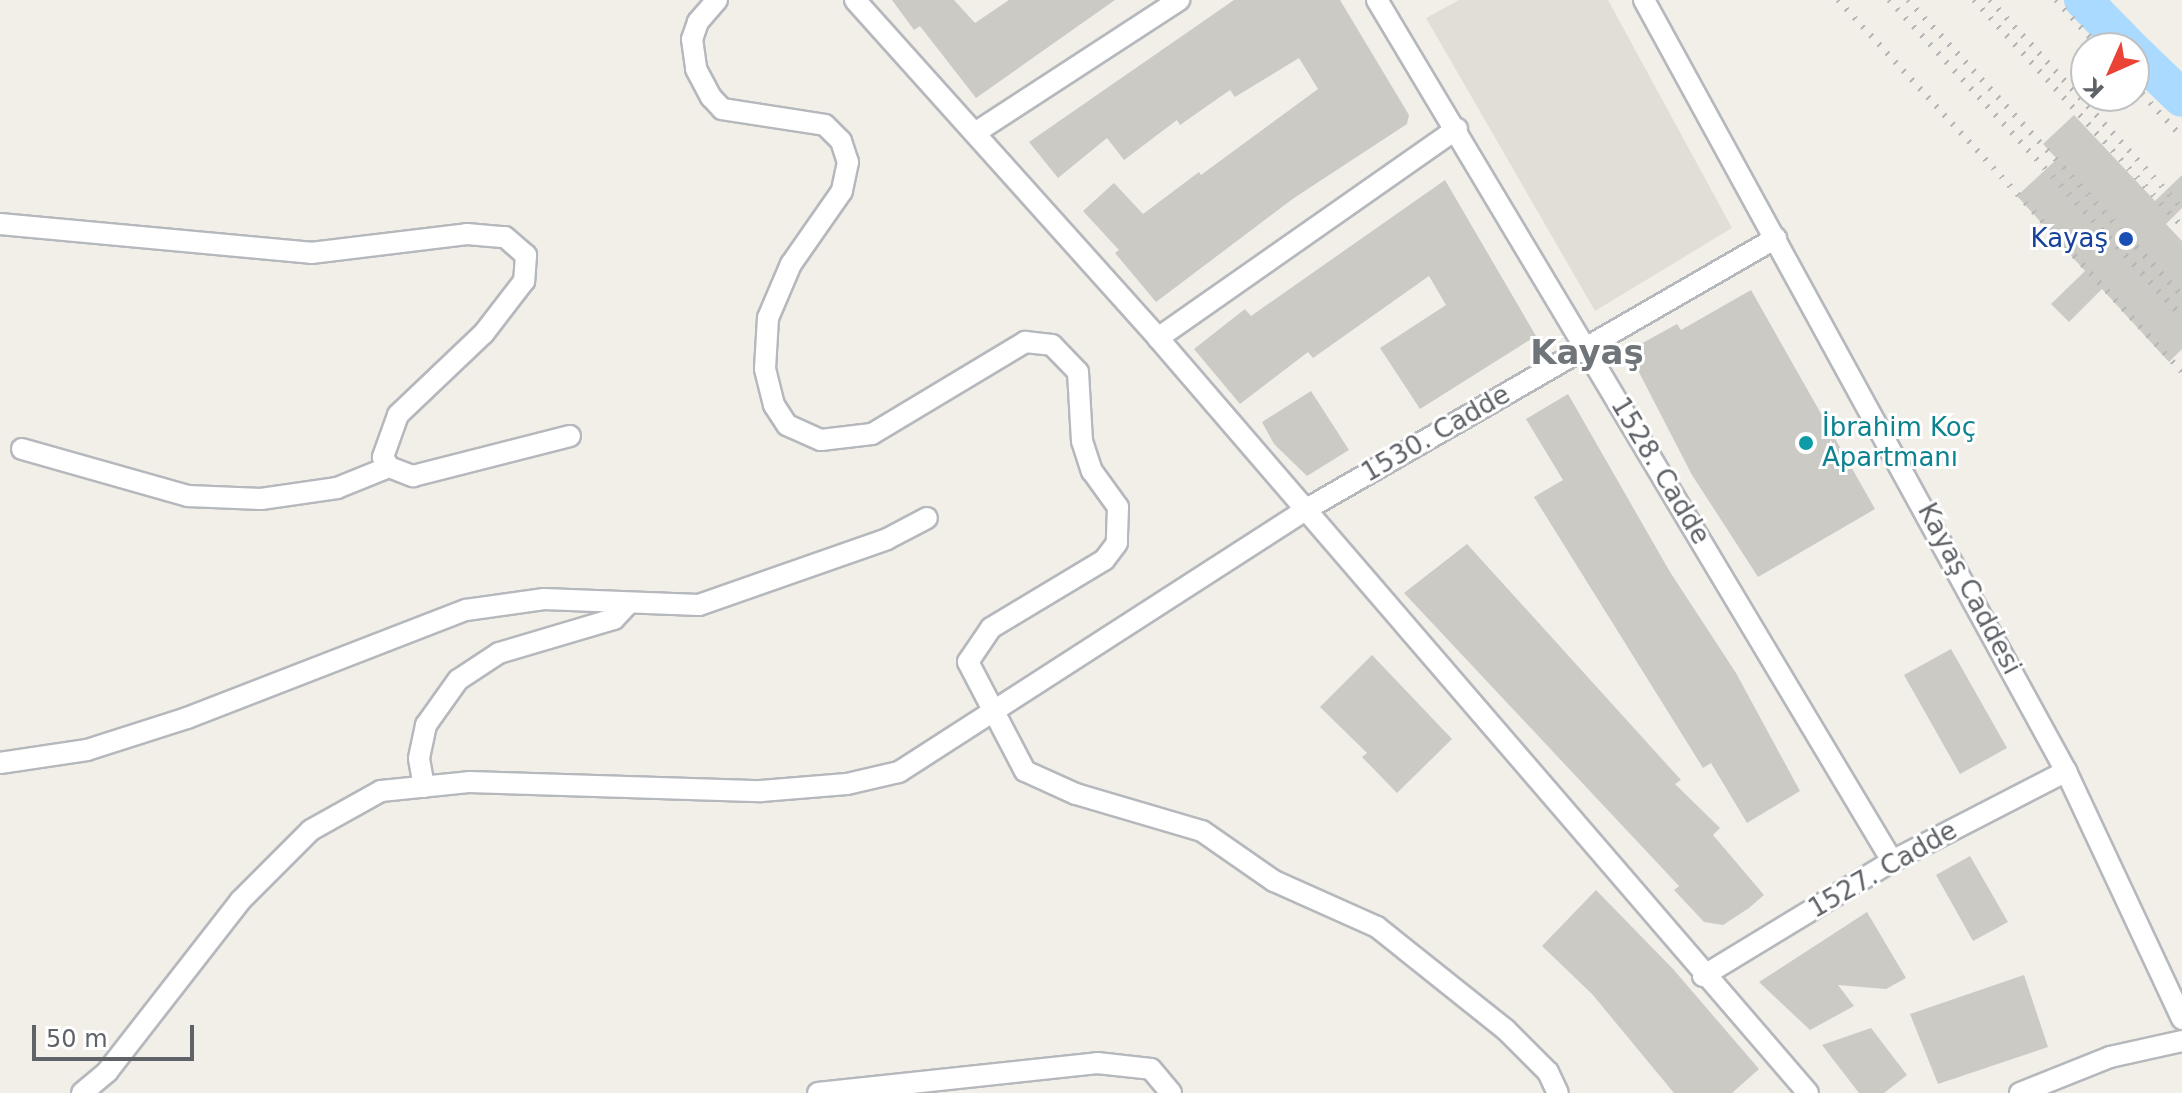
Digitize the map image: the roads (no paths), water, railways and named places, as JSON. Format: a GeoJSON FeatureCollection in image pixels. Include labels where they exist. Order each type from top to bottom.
{"type":"FeatureCollection","features":[{"type":"Feature","properties":{"kind":"street"},"geometry":{"type":"LineString","coordinates":[[717,0],[698,22],[692,39],[696,69],[711,97],[722,109],[825,125],[841,141],[848,162],[842,191],[791,264],[768,318],[765,369],[774,405],[787,425],[821,440],[872,434],[1025,342],[1052,345],[1068,355],[1078,372],[1082,441],[1092,471],[1118,507],[1120,535],[1104,560],[982,636],[968,662],[1025,771],[1076,794],[1202,831],[1274,881],[1377,927],[1506,1030],[1548,1072],[1558,1093]]}},
{"type":"Feature","properties":{"kind":"street"},"geometry":{"type":"LineString","coordinates":[[855,0],[1158,338],[1703,976],[1808,1093]]}},
{"type":"Feature","properties":{"kind":"street"},"geometry":{"type":"LineString","coordinates":[[975,133],[1179,0]]}},
{"type":"Feature","properties":{"kind":"street","name":"1528. Cadde"},"geometry":{"type":"LineString","coordinates":[[1377,0],[1457,129],[1892,861]]}},
{"type":"Feature","properties":{"kind":"street","name":"Kayaş Caddesi"},"geometry":{"type":"LineString","coordinates":[[1644,0],[2066,771],[2182,1019]]}},
{"type":"Feature","properties":{"kind":"street"},"geometry":{"type":"LineString","coordinates":[[1158,338],[1457,129]]}},
{"type":"Feature","properties":{"kind":"street"},"geometry":{"type":"LineString","coordinates":[[0,224],[311,253],[467,234],[494,234],[516,243],[529,264],[524,281],[484,333],[398,415],[383,449],[389,467]]}},
{"type":"Feature","properties":{"kind":"street","name":"1530. Cadde"},"geometry":{"type":"LineString","coordinates":[[82,1093],[107,1072],[240,901],[311,830],[381,791],[469,782],[761,791],[847,784],[899,772],[991,709],[1305,510],[1776,238]]}},
{"type":"Feature","properties":{"kind":"street"},"geometry":{"type":"LineString","coordinates":[[22,449],[188,496],[261,499],[337,488],[389,467],[413,476],[570,436]]}},
{"type":"Feature","properties":{"kind":"street"},"geometry":{"type":"LineString","coordinates":[[0,763],[87,750],[187,718],[486,605],[544,599],[681,606],[716,600],[887,539],[927,518]]}},
{"type":"Feature","properties":{"kind":"street"},"geometry":{"type":"LineString","coordinates":[[424,787],[419,758],[426,725],[458,680],[499,653],[614,619],[629,603]]}},
{"type":"Feature","properties":{"kind":"street","name":"1527. Cadde"},"geometry":{"type":"LineString","coordinates":[[1703,976],[1892,861],[2066,771]]}},
{"type":"Feature","properties":{"kind":"street"},"geometry":{"type":"LineString","coordinates":[[2020,1093],[2110,1057],[2182,1041]]}},
{"type":"Feature","properties":{"kind":"street"},"geometry":{"type":"LineString","coordinates":[[818,1093],[1097,1063],[1151,1069],[1171,1093]]}},
{"type":"Feature","properties":{"kind":"waterway"},"geometry":{"type":"LineString","coordinates":[[2083,0],[2114,32]]}},
{"type":"Feature","properties":{"kind":"waterway"},"geometry":{"type":"LineString","coordinates":[[2150,67],[2182,98]]}},
{"type":"Feature","properties":{"kind":"railway"},"geometry":{"type":"LineString","coordinates":[[1838,0],[2182,372]]}},
{"type":"Feature","properties":{"kind":"railway"},"geometry":{"type":"LineString","coordinates":[[1889,0],[2182,316]]}},
{"type":"Feature","properties":{"kind":"railway"},"geometry":{"type":"LineString","coordinates":[[1908,0],[2182,296]]}},
{"type":"Feature","properties":{"kind":"railway"},"geometry":{"type":"LineString","coordinates":[[1974,0],[2182,226]]}},
{"type":"Feature","properties":{"kind":"railway"},"geometry":{"type":"LineString","coordinates":[[1990,0],[2182,208]]}},
{"type":"Feature","properties":{"kind":"railway"},"geometry":{"type":"LineString","coordinates":[[2056,0],[2085,32]]}},
{"type":"Feature","properties":{"kind":"railway"},"geometry":{"type":"LineString","coordinates":[[2150,102],[2182,137]]}},
{"type":"Feature","properties":{"kind":"place","name":"Kayaş"},"geometry":{"type":"Point","coordinates":[2126,239]}},
{"type":"Feature","properties":{"kind":"place","name":"İbrahim Koç Apartmanı"},"geometry":{"type":"Point","coordinates":[1806,443]}},
{"type":"Feature","properties":{"kind":"district","name":"Kayaş"},"geometry":{"type":"Point","coordinates":[1587,353]}}]}
